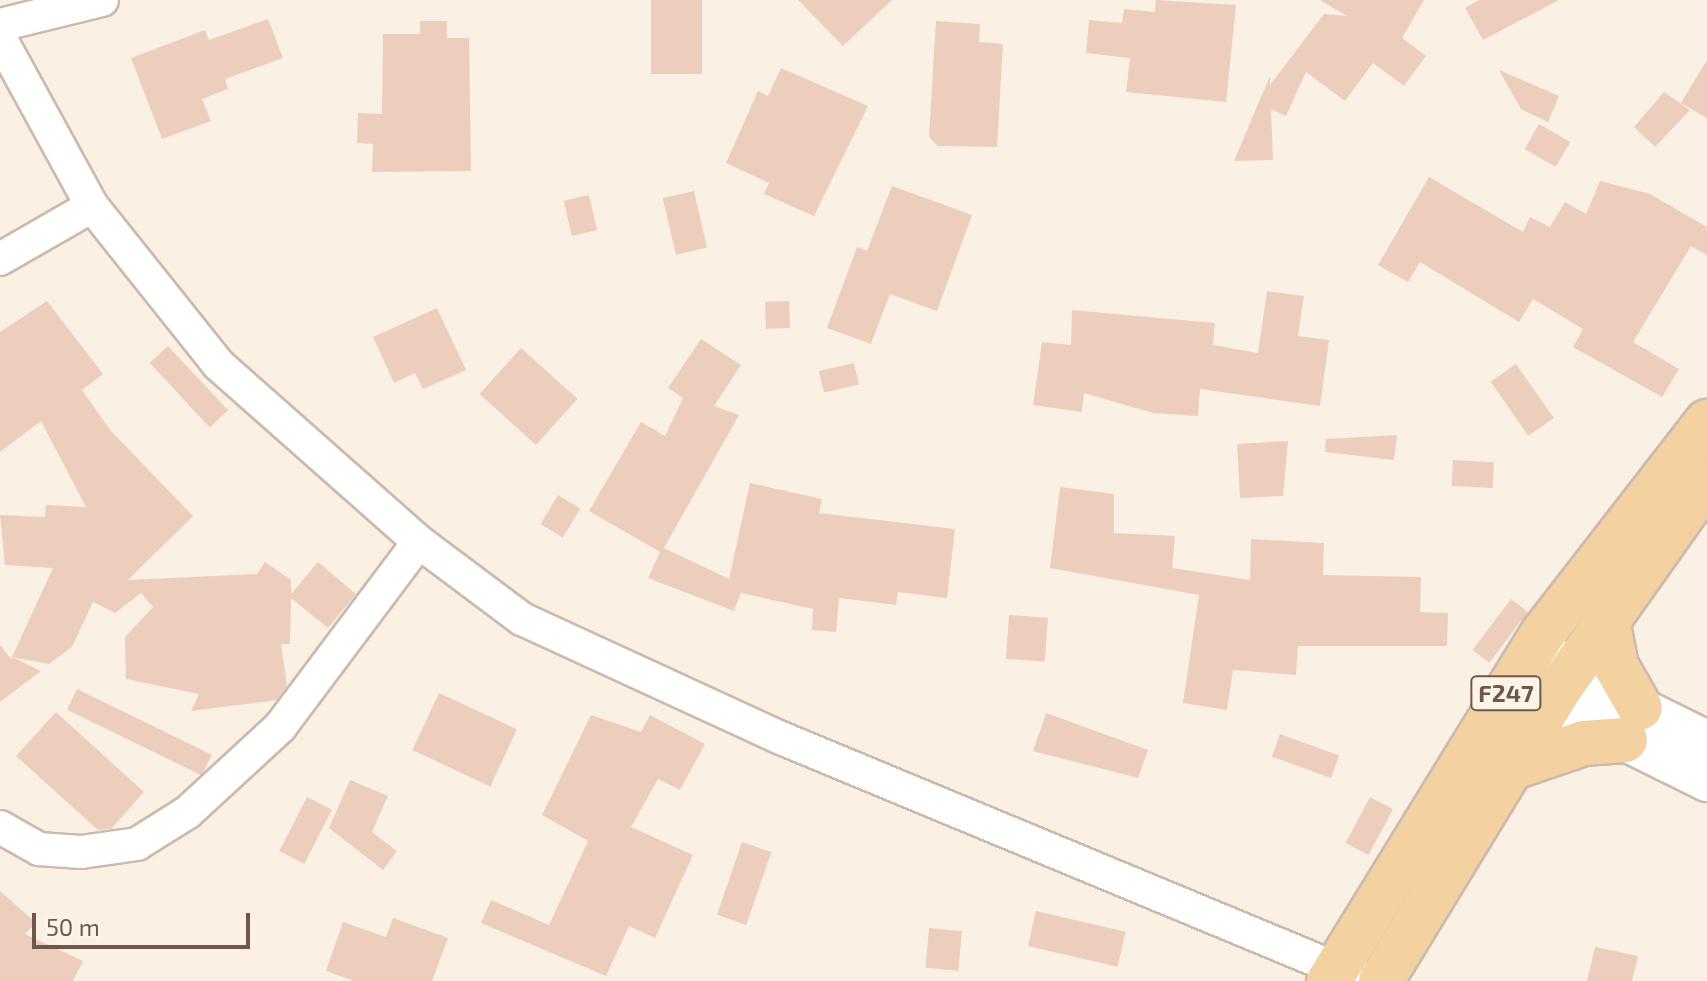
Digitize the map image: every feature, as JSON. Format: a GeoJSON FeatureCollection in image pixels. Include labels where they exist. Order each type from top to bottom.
{"type":"FeatureCollection","features":[{"type":"Feature","properties":{"kind":"main road","name":"F247"},"geometry":{"type":"LineString","coordinates":[[1344,977],[1499,705],[1553,621],[1707,422]]}},
{"type":"Feature","properties":{"kind":"main road","name":"F247"},"geometry":{"type":"LineString","coordinates":[[1381,981],[1562,685],[1707,480]]}},
{"type":"Feature","properties":{"kind":"main road"},"geometry":{"type":"LineString","coordinates":[[1508,769],[1632,724],[1607,620]]}},
{"type":"Feature","properties":{"kind":"street"},"geometry":{"type":"LineString","coordinates":[[0,25],[102,0]]}},
{"type":"Feature","properties":{"kind":"street"},"geometry":{"type":"LineString","coordinates":[[0,38],[92,206],[219,365],[419,542],[522,619],[781,738],[1344,977]]}},
{"type":"Feature","properties":{"kind":"street"},"geometry":{"type":"LineString","coordinates":[[0,259],[92,206]]}},
{"type":"Feature","properties":{"kind":"street"},"geometry":{"type":"LineString","coordinates":[[0,827],[15,842],[81,852],[137,844],[188,812],[280,727],[419,542]]}},
{"type":"Feature","properties":{"kind":"street"},"geometry":{"type":"LineString","coordinates":[[1553,621],[1562,685],[1580,718],[1632,724],[1707,741]]}},
{"type":"Feature","properties":{"kind":"street"},"geometry":{"type":"LineString","coordinates":[[1499,705],[1562,685]]}},
{"type":"Feature","properties":{"kind":"street"},"geometry":{"type":"LineString","coordinates":[[1632,724],[1707,781]]}},
{"type":"Feature","properties":{"kind":"building"},"geometry":{"type":"Polygon","coordinates":[[[651,0],[702,0],[702,74],[651,74],[651,0]]]}},
{"type":"Feature","properties":{"kind":"building"},"geometry":{"type":"Polygon","coordinates":[[[798,0],[892,0],[843,46],[798,0]]]}},
{"type":"Feature","properties":{"kind":"building"},"geometry":{"type":"Polygon","coordinates":[[[1156,0],[1236,5],[1226,102],[1126,92],[1130,58],[1086,53],[1089,20],[1122,23],[1124,9],[1155,12],[1156,0]]]}},
{"type":"Feature","properties":{"kind":"building"},"geometry":{"type":"Polygon","coordinates":[[[1320,0],[1424,0],[1402,38],[1426,56],[1404,86],[1373,63],[1345,101],[1306,72],[1286,116],[1271,109],[1273,160],[1234,161],[1270,76],[1270,85],[1324,14],[1347,16],[1320,0]]]}},
{"type":"Feature","properties":{"kind":"building"},"geometry":{"type":"Polygon","coordinates":[[[1479,0],[1559,0],[1483,40],[1465,8],[1479,0]]]}},
{"type":"Feature","properties":{"kind":"building"},"geometry":{"type":"Polygon","coordinates":[[[268,19],[283,58],[225,79],[228,89],[202,99],[211,121],[162,139],[131,58],[205,30],[209,40],[268,19]]]}},
{"type":"Feature","properties":{"kind":"building"},"geometry":{"type":"Polygon","coordinates":[[[420,21],[447,21],[447,38],[469,38],[471,171],[372,172],[373,144],[357,143],[358,113],[382,114],[383,34],[420,34],[420,21]]]}},
{"type":"Feature","properties":{"kind":"building"},"geometry":{"type":"Polygon","coordinates":[[[936,21],[980,24],[979,42],[1003,44],[997,147],[938,146],[929,137],[936,21]]]}},
{"type":"Feature","properties":{"kind":"building"},"geometry":{"type":"Polygon","coordinates":[[[1707,60],[1707,118],[1681,103],[1707,60]]]}},
{"type":"Feature","properties":{"kind":"building"},"geometry":{"type":"Polygon","coordinates":[[[781,68],[868,106],[814,216],[764,194],[769,183],[726,163],[758,91],[768,96],[781,68]]]}},
{"type":"Feature","properties":{"kind":"building"},"geometry":{"type":"Polygon","coordinates":[[[1499,70],[1559,96],[1548,122],[1521,109],[1499,70]]]}},
{"type":"Feature","properties":{"kind":"building"},"geometry":{"type":"Polygon","coordinates":[[[1664,92],[1690,110],[1655,147],[1634,127],[1664,92]]]}},
{"type":"Feature","properties":{"kind":"building"},"geometry":{"type":"Polygon","coordinates":[[[1539,124],[1570,142],[1556,167],[1524,149],[1539,124]]]}},
{"type":"Feature","properties":{"kind":"building"},"geometry":{"type":"Polygon","coordinates":[[[1429,177],[1523,232],[1530,217],[1550,227],[1565,202],[1586,214],[1600,181],[1650,194],[1707,227],[1707,255],[1691,246],[1633,342],[1679,369],[1662,397],[1573,347],[1583,329],[1533,299],[1519,322],[1420,262],[1408,282],[1378,265],[1429,177]]]}},
{"type":"Feature","properties":{"kind":"building"},"geometry":{"type":"Polygon","coordinates":[[[892,186],[972,215],[937,311],[890,294],[871,344],[827,328],[857,247],[867,251],[892,186]]]}},
{"type":"Feature","properties":{"kind":"building"},"geometry":{"type":"Polygon","coordinates":[[[694,191],[707,248],[676,255],[663,198],[694,191]]]}},
{"type":"Feature","properties":{"kind":"building"},"geometry":{"type":"Polygon","coordinates":[[[589,195],[597,230],[572,236],[564,201],[589,195]]]}},
{"type":"Feature","properties":{"kind":"building"},"geometry":{"type":"Polygon","coordinates":[[[1267,291],[1304,296],[1298,336],[1329,340],[1320,406],[1200,389],[1198,416],[1153,413],[1084,393],[1082,412],[1033,405],[1042,342],[1071,345],[1072,310],[1215,323],[1213,345],[1258,353],[1267,291]]]}},
{"type":"Feature","properties":{"kind":"building"},"geometry":{"type":"Polygon","coordinates":[[[47,301],[103,374],[82,390],[111,431],[193,516],[128,580],[257,574],[265,562],[291,580],[291,594],[318,562],[356,594],[328,628],[291,598],[290,644],[281,644],[287,686],[277,700],[191,711],[199,694],[126,679],[125,637],[153,607],[141,593],[115,613],[93,602],[72,647],[49,664],[12,657],[41,671],[0,702],[0,645],[11,659],[53,568],[5,565],[0,515],[45,517],[46,505],[86,507],[41,421],[0,452],[0,332],[47,301]]]}},
{"type":"Feature","properties":{"kind":"building"},"geometry":{"type":"Polygon","coordinates":[[[789,301],[790,328],[766,329],[765,302],[789,301]]]}},
{"type":"Feature","properties":{"kind":"building"},"geometry":{"type":"Polygon","coordinates":[[[437,308],[466,370],[423,389],[415,373],[394,383],[373,337],[437,308]]]}},
{"type":"Feature","properties":{"kind":"building"},"geometry":{"type":"Polygon","coordinates":[[[701,339],[741,365],[714,406],[739,415],[664,548],[729,579],[750,483],[822,499],[819,513],[955,529],[947,598],[898,592],[896,605],[839,598],[836,632],[812,630],[813,609],[741,593],[734,611],[648,578],[660,552],[589,511],[641,422],[665,436],[683,398],[668,388],[701,339]]]}},
{"type":"Feature","properties":{"kind":"building"},"geometry":{"type":"Polygon","coordinates":[[[168,346],[228,410],[210,427],[150,363],[168,346]]]}},
{"type":"Feature","properties":{"kind":"building"},"geometry":{"type":"Polygon","coordinates":[[[521,348],[577,399],[536,445],[480,394],[521,348]]]}},
{"type":"Feature","properties":{"kind":"building"},"geometry":{"type":"Polygon","coordinates":[[[854,363],[859,384],[824,393],[819,371],[854,363]]]}},
{"type":"Feature","properties":{"kind":"building"},"geometry":{"type":"Polygon","coordinates":[[[1516,364],[1554,418],[1528,436],[1491,382],[1516,364]]]}},
{"type":"Feature","properties":{"kind":"building"},"geometry":{"type":"Polygon","coordinates":[[[1397,435],[1394,460],[1325,452],[1326,439],[1397,435]]]}},
{"type":"Feature","properties":{"kind":"building"},"geometry":{"type":"Polygon","coordinates":[[[1288,441],[1283,496],[1240,498],[1237,444],[1288,441]]]}},
{"type":"Feature","properties":{"kind":"building"},"geometry":{"type":"Polygon","coordinates":[[[1453,460],[1494,462],[1493,488],[1452,486],[1453,460]]]}},
{"type":"Feature","properties":{"kind":"building"},"geometry":{"type":"Polygon","coordinates":[[[1060,487],[1114,494],[1114,533],[1175,536],[1172,568],[1250,580],[1251,539],[1324,543],[1323,575],[1421,577],[1420,612],[1448,613],[1447,646],[1298,646],[1296,675],[1233,670],[1227,710],[1183,703],[1199,595],[1050,568],[1060,487]]]}},
{"type":"Feature","properties":{"kind":"building"},"geometry":{"type":"Polygon","coordinates":[[[558,495],[580,508],[563,538],[540,524],[558,495]]]}},
{"type":"Feature","properties":{"kind":"building"},"geometry":{"type":"Polygon","coordinates":[[[1511,599],[1528,612],[1489,663],[1472,650],[1511,599]]]}},
{"type":"Feature","properties":{"kind":"building"},"geometry":{"type":"Polygon","coordinates":[[[1009,615],[1048,618],[1045,662],[1006,659],[1009,615]]]}},
{"type":"Feature","properties":{"kind":"building"},"geometry":{"type":"Polygon","coordinates":[[[77,689],[212,755],[202,775],[67,710],[77,689]]]}},
{"type":"Feature","properties":{"kind":"building"},"geometry":{"type":"Polygon","coordinates":[[[439,693],[517,729],[490,786],[412,750],[439,693]]]}},
{"type":"Feature","properties":{"kind":"building"},"geometry":{"type":"Polygon","coordinates":[[[56,712],[144,792],[111,829],[98,830],[16,756],[56,712]]]}},
{"type":"Feature","properties":{"kind":"building"},"geometry":{"type":"Polygon","coordinates":[[[1046,713],[1148,750],[1138,778],[1033,751],[1046,713]]]}},
{"type":"Feature","properties":{"kind":"building"},"geometry":{"type":"Polygon","coordinates":[[[591,715],[641,732],[650,715],[705,744],[680,790],[658,779],[631,827],[693,855],[655,938],[629,926],[606,976],[481,923],[491,900],[549,925],[588,841],[542,815],[591,715]]]}},
{"type":"Feature","properties":{"kind":"building"},"geometry":{"type":"Polygon","coordinates":[[[1280,734],[1339,756],[1331,778],[1272,757],[1280,734]]]}},
{"type":"Feature","properties":{"kind":"building"},"geometry":{"type":"Polygon","coordinates":[[[350,780],[388,796],[372,832],[397,851],[383,870],[329,828],[350,780]]]}},
{"type":"Feature","properties":{"kind":"building"},"geometry":{"type":"Polygon","coordinates":[[[307,797],[332,810],[304,864],[279,851],[307,797]]]}},
{"type":"Feature","properties":{"kind":"building"},"geometry":{"type":"Polygon","coordinates":[[[1370,797],[1393,809],[1369,855],[1346,843],[1370,797]]]}},
{"type":"Feature","properties":{"kind":"building"},"geometry":{"type":"Polygon","coordinates":[[[742,842],[771,852],[746,925],[717,915],[742,842]]]}},
{"type":"Feature","properties":{"kind":"building"},"geometry":{"type":"Polygon","coordinates":[[[0,891],[36,923],[25,934],[83,961],[73,981],[0,981],[0,891]]]}},
{"type":"Feature","properties":{"kind":"building"},"geometry":{"type":"Polygon","coordinates":[[[1036,911],[1126,932],[1118,967],[1028,946],[1036,911]]]}},
{"type":"Feature","properties":{"kind":"building"},"geometry":{"type":"Polygon","coordinates":[[[393,918],[448,938],[432,981],[354,981],[326,971],[343,922],[386,937],[393,918]]]}},
{"type":"Feature","properties":{"kind":"building"},"geometry":{"type":"Polygon","coordinates":[[[929,928],[962,931],[958,971],[926,968],[929,928]]]}},
{"type":"Feature","properties":{"kind":"building"},"geometry":{"type":"Polygon","coordinates":[[[1595,947],[1638,956],[1632,981],[1587,981],[1595,947]]]}}]}
